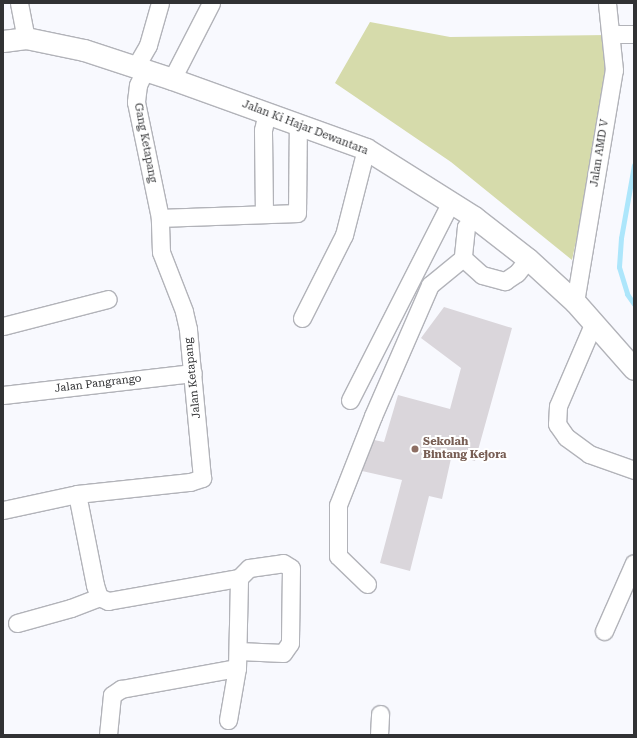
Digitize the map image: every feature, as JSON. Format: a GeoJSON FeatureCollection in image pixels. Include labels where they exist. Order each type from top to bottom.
{"type":"FeatureCollection","features":[{"type":"Feature","properties":{"kind":"main road","name":"Jalan Ki Hajar Dewantara"},"geometry":{"type":"LineString","coordinates":[[3,41],[26,38],[84,50],[172,78],[366,149],[474,217],[528,259],[576,302],[634,369]]}},
{"type":"Feature","properties":{"kind":"street"},"geometry":{"type":"LineString","coordinates":[[19,3],[26,38]]}},
{"type":"Feature","properties":{"kind":"street","name":"Gang Ketapang"},"geometry":{"type":"LineString","coordinates":[[160,3],[140,68],[136,102],[160,218]]}},
{"type":"Feature","properties":{"kind":"street"},"geometry":{"type":"LineString","coordinates":[[172,78],[211,3]]}},
{"type":"Feature","properties":{"kind":"street","name":"Jalan AMD V"},"geometry":{"type":"LineString","coordinates":[[576,302],[614,70],[612,34],[607,3]]}},
{"type":"Feature","properties":{"kind":"street"},"geometry":{"type":"LineString","coordinates":[[612,34],[634,34]]}},
{"type":"Feature","properties":{"kind":"street"},"geometry":{"type":"LineString","coordinates":[[264,214],[263,130],[267,112]]}},
{"type":"Feature","properties":{"kind":"street"},"geometry":{"type":"LineString","coordinates":[[160,218],[297,213],[298,124]]}},
{"type":"Feature","properties":{"kind":"street"},"geometry":{"type":"LineString","coordinates":[[302,318],[344,235],[366,149]]}},
{"type":"Feature","properties":{"kind":"street"},"geometry":{"type":"LineString","coordinates":[[350,400],[451,202]]}},
{"type":"Feature","properties":{"kind":"street"},"geometry":{"type":"LineString","coordinates":[[367,584],[338,556],[338,504],[373,416],[430,285],[463,258],[466,227],[474,217]]}},
{"type":"Feature","properties":{"kind":"street","name":"Jalan Ketapang"},"geometry":{"type":"LineString","coordinates":[[3,510],[77,494],[190,482],[202,478],[193,373],[184,311],[161,252],[160,218]]}},
{"type":"Feature","properties":{"kind":"street"},"geometry":{"type":"LineString","coordinates":[[463,258],[482,275],[505,281],[517,273],[528,259]]}},
{"type":"Feature","properties":{"kind":"street"},"geometry":{"type":"LineString","coordinates":[[3,326],[108,298]]}},
{"type":"Feature","properties":{"kind":"street"},"geometry":{"type":"LineString","coordinates":[[594,322],[558,406],[557,424],[566,437],[589,454],[634,470]]}},
{"type":"Feature","properties":{"kind":"street","name":"Jalan Pangrango"},"geometry":{"type":"LineString","coordinates":[[3,395],[193,373]]}},
{"type":"Feature","properties":{"kind":"street"},"geometry":{"type":"LineString","coordinates":[[77,494],[99,597]]}},
{"type":"Feature","properties":{"kind":"street"},"geometry":{"type":"LineString","coordinates":[[17,623],[71,608],[99,597],[108,601],[239,578],[249,568],[283,563],[291,568],[290,643],[283,653],[238,651]]}},
{"type":"Feature","properties":{"kind":"street"},"geometry":{"type":"LineString","coordinates":[[604,631],[634,563]]}},
{"type":"Feature","properties":{"kind":"street"},"geometry":{"type":"LineString","coordinates":[[228,720],[237,668],[239,578]]}},
{"type":"Feature","properties":{"kind":"street"},"geometry":{"type":"LineString","coordinates":[[108,735],[112,695],[121,689],[237,668]]}},
{"type":"Feature","properties":{"kind":"street"},"geometry":{"type":"LineString","coordinates":[[379,735],[380,714]]}},
{"type":"Feature","properties":{"kind":"green space"},"geometry":{"type":"Polygon","coordinates":[[[370,22],[450,37],[608,35],[605,105],[572,260],[451,162],[335,83],[370,22]]]}},
{"type":"Feature","properties":{"kind":"building"},"geometry":{"type":"Polygon","coordinates":[[[444,307],[512,328],[475,461],[452,454],[442,499],[429,496],[410,571],[380,563],[402,480],[362,471],[374,440],[384,442],[398,395],[450,409],[461,368],[421,338],[444,307]]]}},
{"type":"Feature","properties":{"kind":"waterway"},"geometry":{"type":"LineString","coordinates":[[634,165],[621,238],[619,267],[627,294],[634,304]]}},
{"type":"Feature","properties":{"kind":"place","name":"Sekolah Bintang Kejora"},"geometry":{"type":"Point","coordinates":[415,449]}}]}
